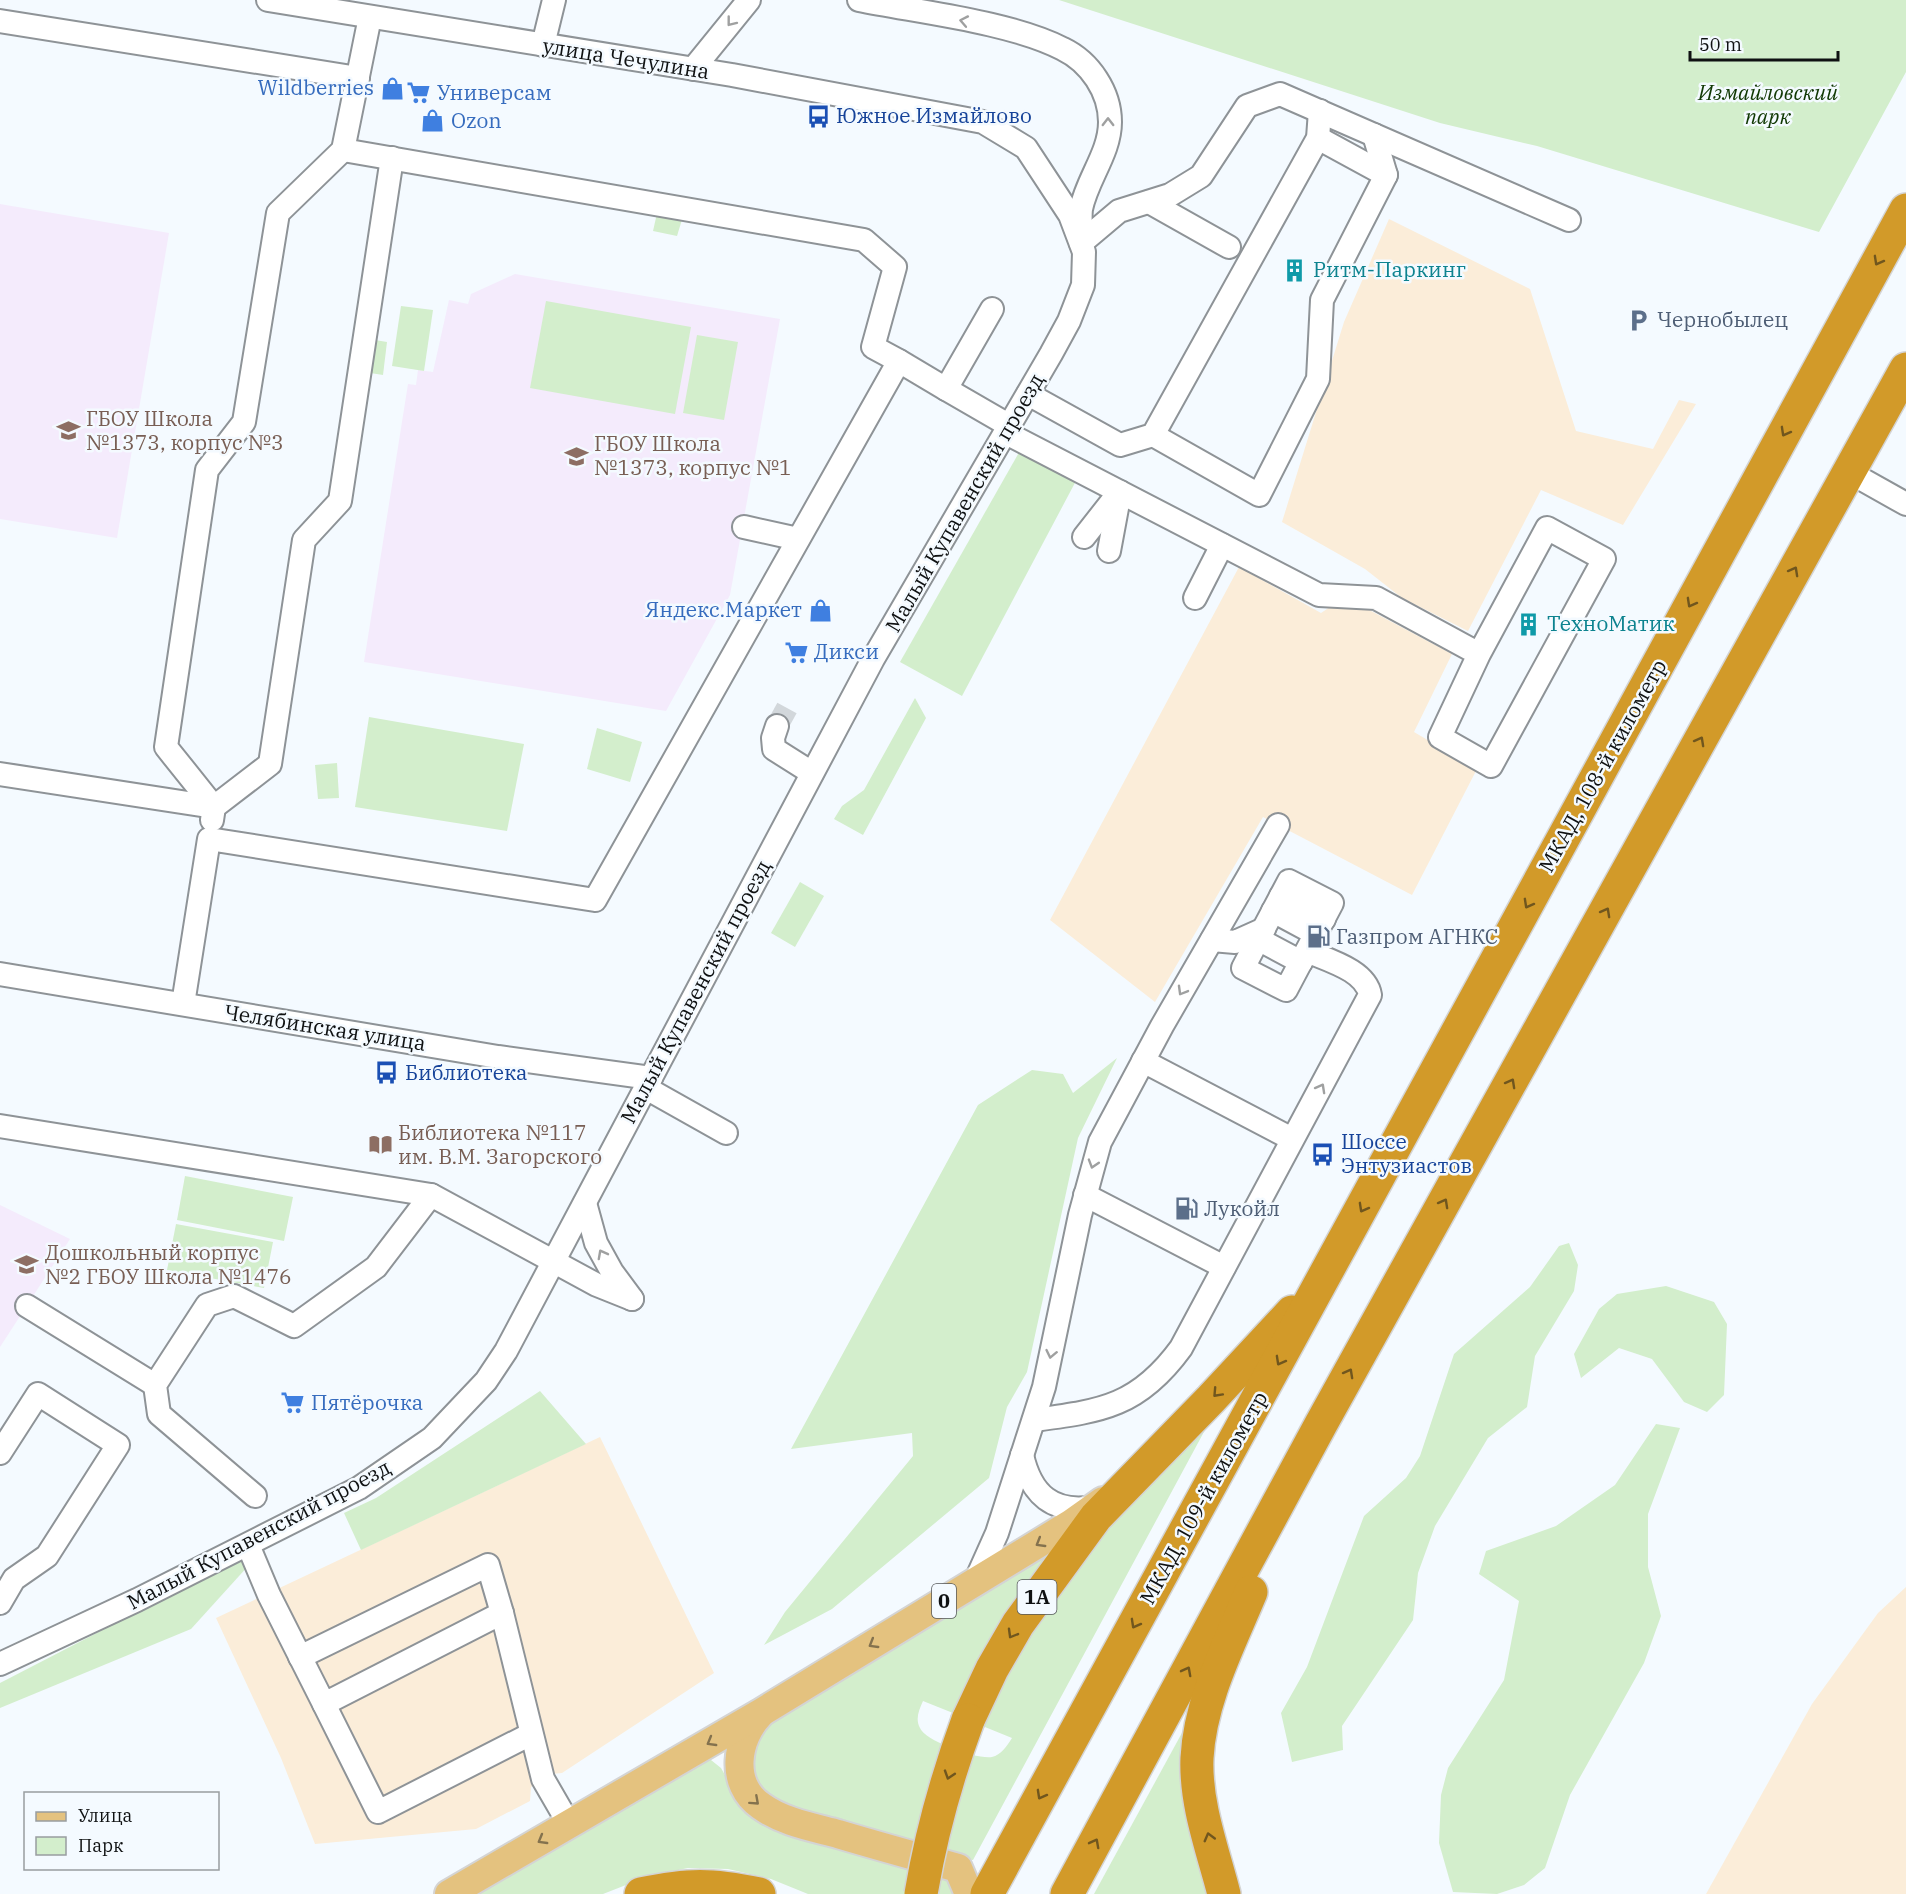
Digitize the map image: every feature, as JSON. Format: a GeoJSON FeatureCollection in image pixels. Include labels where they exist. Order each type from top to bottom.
{"type":"FeatureCollection","features":[{"type":"Feature","properties":{"kind":"highway","name":"МКАД, 108-й километр"},"geometry":{"type":"LineString","coordinates":[[1420,1100],[1906,210]]}},
{"type":"Feature","properties":{"kind":"highway"},"geometry":{"type":"LineString","coordinates":[[1067,1894],[1321,1424],[1906,369]]}},
{"type":"Feature","properties":{"kind":"highway","name":"МКАД, 109-й километр"},"geometry":{"type":"LineString","coordinates":[[987,1894],[1328,1273],[1420,1100]]}},
{"type":"Feature","properties":{"kind":"highway","name":"0"},"geometry":{"type":"LineString","coordinates":[[1123,1486],[1211,1399],[1328,1273]]}},
{"type":"Feature","properties":{"kind":"highway"},"geometry":{"type":"LineString","coordinates":[[1224,1894],[1202,1809],[1197,1759],[1209,1692],[1321,1424]]}},
{"type":"Feature","properties":{"kind":"highway","name":"1A"},"geometry":{"type":"LineString","coordinates":[[921,1894],[930,1839],[948,1774],[968,1720],[992,1669],[1018,1624],[1082,1535],[1123,1486]]}},
{"type":"Feature","properties":{"kind":"highway"},"geometry":{"type":"LineString","coordinates":[[641,1894],[683,1885],[721,1886],[759,1894]]}},
{"type":"Feature","properties":{"kind":"main road","name":"0"},"geometry":{"type":"LineString","coordinates":[[449,1894],[762,1712],[975,1582],[1094,1507],[1123,1486]]}},
{"type":"Feature","properties":{"kind":"main road"},"geometry":{"type":"LineString","coordinates":[[762,1712],[745,1735],[739,1764],[744,1790],[751,1799],[787,1820],[958,1868],[969,1894]]}},
{"type":"Feature","properties":{"kind":"street","name":"улица Чечулина"},"geometry":{"type":"LineString","coordinates":[[271,0],[732,75],[983,122]]}},
{"type":"Feature","properties":{"kind":"street"},"geometry":{"type":"LineString","coordinates":[[543,45],[554,0]]}},
{"type":"Feature","properties":{"kind":"street"},"geometry":{"type":"LineString","coordinates":[[693,69],[749,0]]}},
{"type":"Feature","properties":{"kind":"street"},"geometry":{"type":"LineString","coordinates":[[859,0],[1008,29],[1064,49],[1087,66],[1106,97],[1110,122],[1107,140],[1081,210],[1081,243]]}},
{"type":"Feature","properties":{"kind":"street"},"geometry":{"type":"LineString","coordinates":[[214,807],[166,747],[207,470],[244,422],[278,213],[344,150],[370,17]]}},
{"type":"Feature","properties":{"kind":"street"},"geometry":{"type":"LineString","coordinates":[[0,21],[358,78]]}},
{"type":"Feature","properties":{"kind":"street"},"geometry":{"type":"LineString","coordinates":[[714,45],[724,66],[732,75]]}},
{"type":"Feature","properties":{"kind":"street"},"geometry":{"type":"LineString","coordinates":[[1081,243],[1119,211],[1170,195],[1201,176],[1247,106],[1280,93],[1569,220]]}},
{"type":"Feature","properties":{"kind":"street"},"geometry":{"type":"LineString","coordinates":[[1153,435],[1318,138],[1320,111]]}},
{"type":"Feature","properties":{"kind":"street","name":"Малый Купавенский проезд"},"geometry":{"type":"LineString","coordinates":[[0,1664],[248,1545],[359,1488],[432,1438],[486,1381],[506,1351],[873,659],[1008,430],[1069,321],[1083,285],[1084,252],[1070,215],[1026,148],[983,122]]}},
{"type":"Feature","properties":{"kind":"street"},"geometry":{"type":"LineString","coordinates":[[1028,394],[1120,444],[1153,435],[1259,495],[1318,379],[1322,300],[1386,175],[1374,135]]}},
{"type":"Feature","properties":{"kind":"street"},"geometry":{"type":"LineString","coordinates":[[1318,138],[1386,175]]}},
{"type":"Feature","properties":{"kind":"street"},"geometry":{"type":"LineString","coordinates":[[344,150],[864,240],[895,267],[873,347],[946,389],[1008,430],[1120,492],[1327,599],[1376,598],[1479,654]]}},
{"type":"Feature","properties":{"kind":"street"},"geometry":{"type":"LineString","coordinates":[[183,1004],[214,807],[270,764],[304,540],[340,501],[392,158]]}},
{"type":"Feature","properties":{"kind":"street"},"geometry":{"type":"LineString","coordinates":[[1046,176],[1061,191],[1069,193],[1078,191],[1093,178]]}},
{"type":"Feature","properties":{"kind":"street"},"geometry":{"type":"LineString","coordinates":[[1149,202],[1229,247]]}},
{"type":"Feature","properties":{"kind":"street"},"geometry":{"type":"LineString","coordinates":[[946,389],[992,309]]}},
{"type":"Feature","properties":{"kind":"street"},"geometry":{"type":"LineString","coordinates":[[209,839],[595,900],[898,361]]}},
{"type":"Feature","properties":{"kind":"street"},"geometry":{"type":"LineString","coordinates":[[1849,472],[1906,504]]}},
{"type":"Feature","properties":{"kind":"street"},"geometry":{"type":"LineString","coordinates":[[1084,537],[1120,492]]}},
{"type":"Feature","properties":{"kind":"street"},"geometry":{"type":"LineString","coordinates":[[1109,551],[1120,492]]}},
{"type":"Feature","properties":{"kind":"street"},"geometry":{"type":"LineString","coordinates":[[744,527],[798,540]]}},
{"type":"Feature","properties":{"kind":"street"},"geometry":{"type":"LineString","coordinates":[[1547,528],[1604,559],[1491,766],[1440,737],[1479,654],[1547,528]]}},
{"type":"Feature","properties":{"kind":"street"},"geometry":{"type":"LineString","coordinates":[[1195,598],[1222,545]]}},
{"type":"Feature","properties":{"kind":"street"},"geometry":{"type":"LineString","coordinates":[[777,726],[772,738],[774,749],[812,773]]}},
{"type":"Feature","properties":{"kind":"street"},"geometry":{"type":"LineString","coordinates":[[0,774],[214,807]]}},
{"type":"Feature","properties":{"kind":"street"},"geometry":{"type":"LineString","coordinates":[[975,1582],[990,1551],[1044,1387],[1085,1195],[1100,1142],[1143,1061],[1278,825]]}},
{"type":"Feature","properties":{"kind":"street"},"geometry":{"type":"LineString","coordinates":[[1212,940],[1227,944],[1235,942],[1265,926]]}},
{"type":"Feature","properties":{"kind":"street"},"geometry":{"type":"LineString","coordinates":[[1034,1420],[1102,1410],[1129,1397],[1155,1377],[1181,1348],[1370,995],[1369,987],[1355,974],[1265,926]]}},
{"type":"Feature","properties":{"kind":"street"},"geometry":{"type":"LineString","coordinates":[[1265,926],[1308,948]]}},
{"type":"Feature","properties":{"kind":"street"},"geometry":{"type":"LineString","coordinates":[[1265,926],[1243,968],[1286,990],[1308,948]]}},
{"type":"Feature","properties":{"kind":"street","name":"Челябинская улица"},"geometry":{"type":"LineString","coordinates":[[0,974],[648,1083]]}},
{"type":"Feature","properties":{"kind":"street"},"geometry":{"type":"LineString","coordinates":[[1143,1061],[1292,1139]]}},
{"type":"Feature","properties":{"kind":"street"},"geometry":{"type":"LineString","coordinates":[[648,1083],[726,1133]]}},
{"type":"Feature","properties":{"kind":"street"},"geometry":{"type":"LineString","coordinates":[[0,1126],[431,1195],[597,1285],[632,1299],[612,1272],[596,1243],[585,1203]]}},
{"type":"Feature","properties":{"kind":"street"},"geometry":{"type":"LineString","coordinates":[[255,1496],[159,1414],[155,1385],[207,1305],[234,1296],[294,1326],[376,1267],[431,1195]]}},
{"type":"Feature","properties":{"kind":"street"},"geometry":{"type":"LineString","coordinates":[[1085,1195],[1224,1267]]}},
{"type":"Feature","properties":{"kind":"street"},"geometry":{"type":"LineString","coordinates":[[27,1306],[155,1385]]}},
{"type":"Feature","properties":{"kind":"street"},"geometry":{"type":"LineString","coordinates":[[0,1453],[38,1394],[118,1445],[46,1556],[14,1579],[0,1603]]}},
{"type":"Feature","properties":{"kind":"street"},"geometry":{"type":"LineString","coordinates":[[1022,1455],[1031,1480],[1048,1500],[1058,1507],[1073,1511],[1094,1507]]}},
{"type":"Feature","properties":{"kind":"street"},"geometry":{"type":"LineString","coordinates":[[248,1545],[269,1595],[378,1812],[531,1734]]}},
{"type":"Feature","properties":{"kind":"street"},"geometry":{"type":"LineString","coordinates":[[300,1657],[488,1565],[543,1779],[569,1824]]}},
{"type":"Feature","properties":{"kind":"street"},"geometry":{"type":"LineString","coordinates":[[324,1704],[502,1613]]}},
{"type":"Feature","properties":{"kind":"shaded area","name":"ГБОУ Школа №1373, корпус №3"},"geometry":{"type":"Polygon","coordinates":[[[0,204],[169,233],[117,538],[0,519],[0,204]]]}},
{"type":"Feature","properties":{"kind":"shaded area"},"geometry":{"type":"Polygon","coordinates":[[[1389,219],[1530,289],[1576,431],[1653,449],[1679,400],[1696,404],[1623,525],[1541,490],[1468,631],[1402,598],[1365,569],[1282,522],[1344,322],[1389,219]]]}},
{"type":"Feature","properties":{"kind":"shaded area","name":"ГБОУ Школа №1373, корпус №1"},"geometry":{"type":"Polygon","coordinates":[[[515,274],[780,319],[730,595],[666,711],[364,662],[408,384],[416,385],[418,370],[433,372],[449,300],[468,304],[471,294],[515,274]]]}},
{"type":"Feature","properties":{"kind":"shaded area"},"geometry":{"type":"Polygon","coordinates":[[[1239,567],[1321,613],[1336,603],[1358,604],[1452,654],[1414,732],[1477,769],[1412,895],[1263,817],[1155,1002],[1050,920],[1239,567]]]}},
{"type":"Feature","properties":{"kind":"shaded area","name":"Дошкольный корпус №2 ГБОУ Школа №1476"},"geometry":{"type":"Polygon","coordinates":[[[0,1205],[70,1239],[0,1347],[0,1205]]]}},
{"type":"Feature","properties":{"kind":"shaded area"},"geometry":{"type":"Polygon","coordinates":[[[600,1437],[714,1673],[562,1773],[552,1774],[531,1787],[530,1801],[476,1829],[315,1844],[281,1758],[216,1618],[600,1437]]]}},
{"type":"Feature","properties":{"kind":"shaded area"},"geometry":{"type":"Polygon","coordinates":[[[1906,1587],[1906,1894],[1706,1894],[1812,1704],[1878,1613],[1906,1587]]]}},
{"type":"Feature","properties":{"kind":"green space","name":"Измайловский парк"},"geometry":{"type":"Polygon","coordinates":[[[1059,0],[1906,0],[1906,72],[1819,232],[1537,146],[1440,123],[1059,0]]]}},
{"type":"Feature","properties":{"kind":"green space"},"geometry":{"type":"Polygon","coordinates":[[[658,209],[684,213],[677,236],[653,231],[658,209]]]}},
{"type":"Feature","properties":{"kind":"green space"},"geometry":{"type":"Polygon","coordinates":[[[546,301],[691,327],[675,414],[530,388],[546,301]]]}},
{"type":"Feature","properties":{"kind":"green space"},"geometry":{"type":"Polygon","coordinates":[[[401,306],[433,310],[424,371],[392,366],[401,306]]]}},
{"type":"Feature","properties":{"kind":"green space"},"geometry":{"type":"Polygon","coordinates":[[[697,335],[738,342],[724,420],[683,413],[697,335]]]}},
{"type":"Feature","properties":{"kind":"green space"},"geometry":{"type":"Polygon","coordinates":[[[369,339],[387,342],[383,375],[364,372],[369,339]]]}},
{"type":"Feature","properties":{"kind":"green space"},"geometry":{"type":"Polygon","coordinates":[[[1021,449],[1077,479],[962,696],[900,662],[1021,449]]]}},
{"type":"Feature","properties":{"kind":"green space"},"geometry":{"type":"Polygon","coordinates":[[[915,698],[926,718],[863,835],[834,819],[842,806],[864,790],[915,698]]]}},
{"type":"Feature","properties":{"kind":"green space"},"geometry":{"type":"Polygon","coordinates":[[[369,717],[524,744],[507,831],[355,807],[369,717]]]}},
{"type":"Feature","properties":{"kind":"green space"},"geometry":{"type":"Polygon","coordinates":[[[597,728],[642,742],[630,782],[587,769],[597,728]]]}},
{"type":"Feature","properties":{"kind":"green space"},"geometry":{"type":"Polygon","coordinates":[[[337,763],[339,798],[318,799],[315,765],[337,763]]]}},
{"type":"Feature","properties":{"kind":"green space"},"geometry":{"type":"Polygon","coordinates":[[[800,882],[824,896],[795,947],[771,933],[800,882]]]}},
{"type":"Feature","properties":{"kind":"green space"},"geometry":{"type":"Polygon","coordinates":[[[1117,1058],[1078,1138],[1027,1372],[1007,1407],[989,1478],[832,1609],[764,1645],[785,1612],[913,1456],[912,1433],[791,1449],[978,1105],[1032,1070],[1063,1074],[1073,1093],[1117,1058]]]}},
{"type":"Feature","properties":{"kind":"green space"},"geometry":{"type":"Polygon","coordinates":[[[185,1176],[293,1197],[284,1241],[177,1220],[185,1176]]]}},
{"type":"Feature","properties":{"kind":"green space"},"geometry":{"type":"Polygon","coordinates":[[[176,1224],[273,1242],[264,1288],[167,1270],[176,1224]]]}},
{"type":"Feature","properties":{"kind":"green space"},"geometry":{"type":"Polygon","coordinates":[[[1569,1243],[1578,1265],[1574,1291],[1535,1356],[1527,1407],[1488,1438],[1435,1526],[1418,1573],[1413,1620],[1342,1726],[1343,1750],[1292,1762],[1281,1713],[1307,1667],[1364,1516],[1406,1478],[1420,1456],[1454,1354],[1530,1287],[1559,1246],[1569,1243]]]}},
{"type":"Feature","properties":{"kind":"green space"},"geometry":{"type":"Polygon","coordinates":[[[1666,1286],[1714,1302],[1727,1324],[1724,1395],[1707,1412],[1684,1402],[1652,1359],[1619,1348],[1581,1378],[1574,1354],[1599,1309],[1617,1294],[1666,1286]]]}},
{"type":"Feature","properties":{"kind":"green space"},"geometry":{"type":"Polygon","coordinates":[[[540,1391],[586,1444],[361,1550],[344,1513],[376,1498],[540,1391]]]}},
{"type":"Feature","properties":{"kind":"green space"},"geometry":{"type":"Polygon","coordinates":[[[1212,1417],[973,1860],[957,1858],[788,1811],[752,1784],[751,1745],[762,1724],[1034,1560],[1046,1556],[996,1633],[953,1713],[923,1701],[918,1714],[920,1728],[941,1744],[976,1756],[992,1757],[1001,1752],[1012,1738],[980,1725],[1022,1643],[1048,1602],[1091,1546],[1162,1467],[1212,1417]]]}},
{"type":"Feature","properties":{"kind":"green space"},"geometry":{"type":"Polygon","coordinates":[[[1656,1424],[1680,1428],[1648,1514],[1648,1567],[1661,1616],[1644,1663],[1570,1795],[1545,1868],[1524,1885],[1497,1894],[1453,1892],[1439,1843],[1441,1795],[1448,1768],[1504,1680],[1519,1601],[1479,1574],[1486,1551],[1556,1526],[1615,1485],[1656,1424]]]}},
{"type":"Feature","properties":{"kind":"green space"},"geometry":{"type":"Polygon","coordinates":[[[244,1557],[249,1565],[191,1629],[0,1708],[0,1683],[244,1557]]]}},
{"type":"Feature","properties":{"kind":"green space"},"geometry":{"type":"Polygon","coordinates":[[[1189,1720],[1208,1894],[1094,1894],[1189,1720]]]}},
{"type":"Feature","properties":{"kind":"green space"},"geometry":{"type":"Polygon","coordinates":[[[706,1756],[721,1768],[738,1798],[952,1881],[952,1894],[808,1894],[771,1879],[728,1869],[688,1868],[649,1876],[603,1894],[466,1894],[706,1756]]]}},
{"type":"Feature","properties":{"kind":"tunnel"},"geometry":{"type":"LineString","coordinates":[[777,726],[787,708]]}},
{"type":"Feature","properties":{"kind":"place","name":"Wildberries"},"geometry":{"type":"Point","coordinates":[392,88]}},
{"type":"Feature","properties":{"kind":"place","name":"Универсам"},"geometry":{"type":"Point","coordinates":[419,93]}},
{"type":"Feature","properties":{"kind":"place","name":"Южное Измайлово"},"geometry":{"type":"Point","coordinates":[818,116]}},
{"type":"Feature","properties":{"kind":"place","name":"Ozon"},"geometry":{"type":"Point","coordinates":[433,121]}},
{"type":"Feature","properties":{"kind":"place","name":"Ритм-Паркинг"},"geometry":{"type":"Point","coordinates":[1295,270]}},
{"type":"Feature","properties":{"kind":"place","name":"Чернобылец"},"geometry":{"type":"Point","coordinates":[1639,320]}},
{"type":"Feature","properties":{"kind":"place","name":"ГБОУ Школа №1373, корпус №3"},"geometry":{"type":"Point","coordinates":[68,431]}},
{"type":"Feature","properties":{"kind":"place","name":"ГБОУ Школа №1373, корпус №1"},"geometry":{"type":"Point","coordinates":[576,456]}},
{"type":"Feature","properties":{"kind":"place","name":"Яндекс.Маркет"},"geometry":{"type":"Point","coordinates":[820,610]}},
{"type":"Feature","properties":{"kind":"place","name":"ТехноМатик"},"geometry":{"type":"Point","coordinates":[1529,624]}},
{"type":"Feature","properties":{"kind":"place","name":"Дикси"},"geometry":{"type":"Point","coordinates":[796,652]}},
{"type":"Feature","properties":{"kind":"place","name":"Газпром АГНКС"},"geometry":{"type":"Point","coordinates":[1318,937]}},
{"type":"Feature","properties":{"kind":"place","name":"Библиотека"},"geometry":{"type":"Point","coordinates":[387,1073]}},
{"type":"Feature","properties":{"kind":"place","name":"Библиотека №117 им. В.М. Загорского"},"geometry":{"type":"Point","coordinates":[380,1145]}},
{"type":"Feature","properties":{"kind":"place","name":"Шоссе Энтузиастов"},"geometry":{"type":"Point","coordinates":[1323,1154]}},
{"type":"Feature","properties":{"kind":"place","name":"Лукойл"},"geometry":{"type":"Point","coordinates":[1186,1209]}},
{"type":"Feature","properties":{"kind":"place","name":"Дошкольный корпус №2 ГБОУ Школа №1476"},"geometry":{"type":"Point","coordinates":[27,1265]}},
{"type":"Feature","properties":{"kind":"place","name":"Пятёрочка"},"geometry":{"type":"Point","coordinates":[293,1403]}}]}
